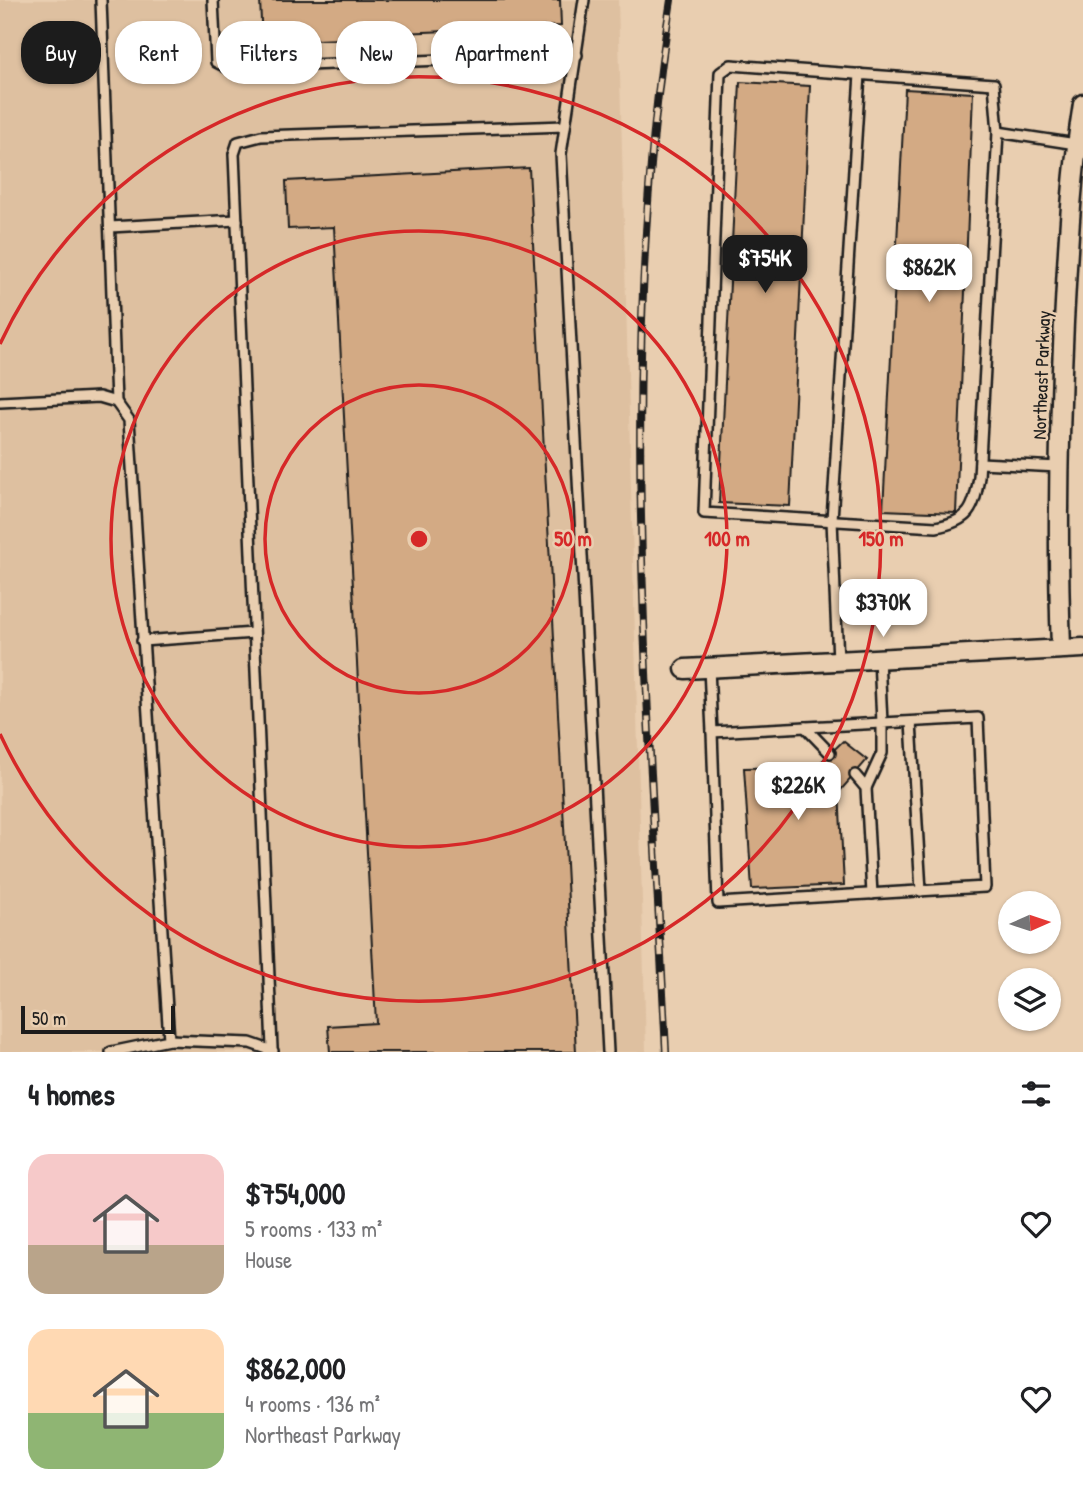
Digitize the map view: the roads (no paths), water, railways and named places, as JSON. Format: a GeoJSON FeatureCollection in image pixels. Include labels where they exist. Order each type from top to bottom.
{"type":"FeatureCollection","features":[{"type":"Feature","properties":{"kind":"street","name":"Northeast Parkway"},"geometry":{"type":"LineString","coordinates":[[1061,648],[1059,467],[1069,230],[1076,144],[1083,104]]}},
{"type":"Feature","properties":{"kind":"street"},"geometry":{"type":"LineString","coordinates":[[685,669],[1083,648]]}},
{"type":"Feature","properties":{"kind":"lane"},"geometry":{"type":"LineString","coordinates":[[101,0],[116,402],[129,420],[169,1040]]}},
{"type":"Feature","properties":{"kind":"lane"},"geometry":{"type":"LineString","coordinates":[[213,0],[216,62],[228,68],[577,55]]}},
{"type":"Feature","properties":{"kind":"lane"},"geometry":{"type":"LineString","coordinates":[[583,0],[561,154],[608,1052]]}},
{"type":"Feature","properties":{"kind":"lane"},"geometry":{"type":"LineString","coordinates":[[731,65],[994,84],[998,131],[979,463],[973,504],[969,513],[957,523],[936,527],[704,513],[720,73],[731,65]]}},
{"type":"Feature","properties":{"kind":"lane"},"geometry":{"type":"LineString","coordinates":[[838,661],[832,520],[860,74]]}},
{"type":"Feature","properties":{"kind":"lane"},"geometry":{"type":"LineString","coordinates":[[111,1052],[169,1040],[250,1043],[273,1050],[234,154],[238,142],[261,135],[565,126]]}},
{"type":"Feature","properties":{"kind":"lane"},"geometry":{"type":"LineString","coordinates":[[998,131],[1076,144]]}},
{"type":"Feature","properties":{"kind":"lane"},"geometry":{"type":"LineString","coordinates":[[110,228],[237,220]]}},
{"type":"Feature","properties":{"kind":"lane"},"geometry":{"type":"LineString","coordinates":[[0,402],[99,397],[116,402]]}},
{"type":"Feature","properties":{"kind":"lane"},"geometry":{"type":"LineString","coordinates":[[979,463],[1059,467]]}},
{"type":"Feature","properties":{"kind":"lane"},"geometry":{"type":"LineString","coordinates":[[142,642],[254,633]]}},
{"type":"Feature","properties":{"kind":"lane"},"geometry":{"type":"LineString","coordinates":[[872,894],[866,788],[882,753],[879,658]]}},
{"type":"Feature","properties":{"kind":"lane"},"geometry":{"type":"LineString","coordinates":[[709,668],[718,903],[985,887],[978,718],[712,732]]}},
{"type":"Feature","properties":{"kind":"lane"},"geometry":{"type":"LineString","coordinates":[[911,722],[920,891]]}},
{"type":"Feature","properties":{"kind":"lane"},"geometry":{"type":"LineString","coordinates":[[805,727],[831,753]]}},
{"type":"Feature","properties":{"kind":"lane"},"geometry":{"type":"LineString","coordinates":[[855,775],[866,788]]}},
{"type":"Feature","properties":{"kind":"railway"},"geometry":{"type":"LineString","coordinates":[[666,1052],[645,657],[640,394],[644,262],[654,131],[671,0]]}}]}
